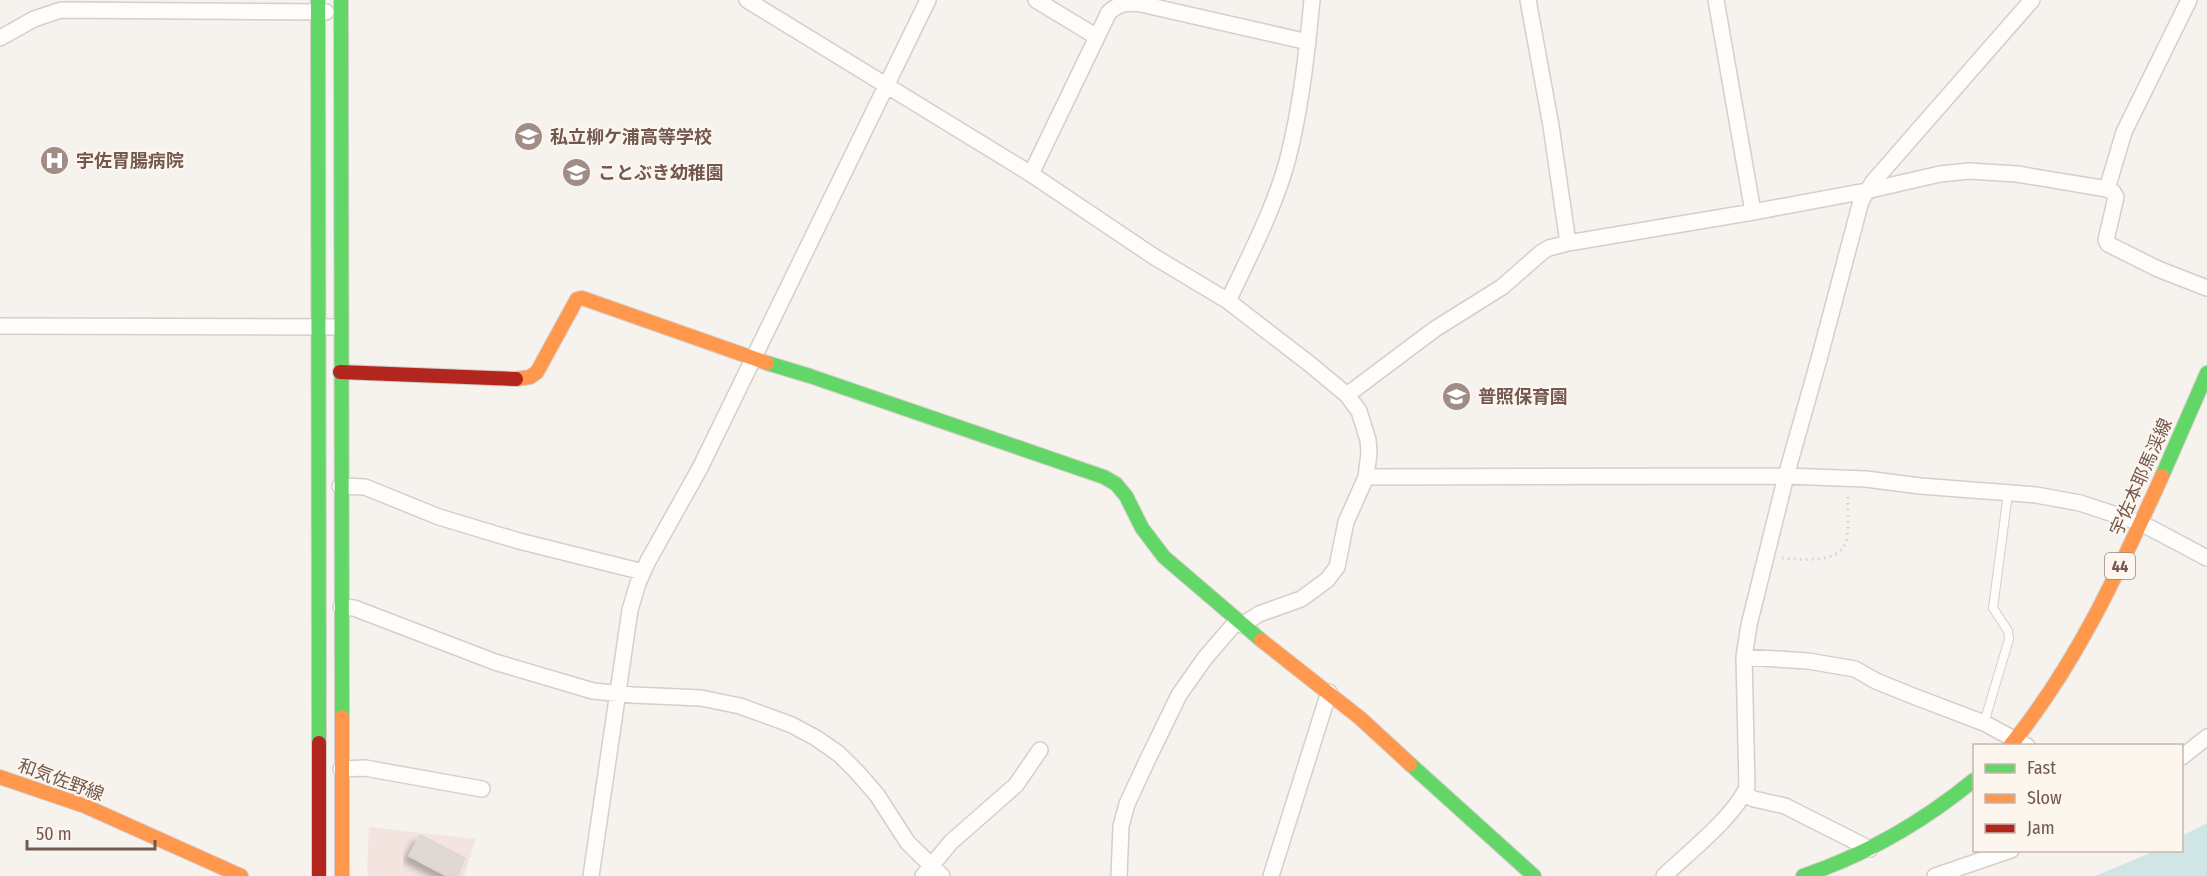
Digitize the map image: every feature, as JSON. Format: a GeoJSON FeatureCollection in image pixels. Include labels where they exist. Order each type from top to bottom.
{"type":"FeatureCollection","features":[{"type":"Feature","properties":{"kind":"street"},"geometry":{"type":"LineString","coordinates":[[747,0],[1031,174],[1153,256],[1228,301],[1347,395],[1359,411],[1368,440],[1366,477],[1346,522],[1340,558],[1332,574],[1301,599],[1240,623],[1210,651],[1179,695],[1127,804],[1121,826],[1119,876]]}},
{"type":"Feature","properties":{"kind":"street"},"geometry":{"type":"LineString","coordinates":[[591,876],[630,610],[643,572],[700,468],[928,0]]}},
{"type":"Feature","properties":{"kind":"street"},"geometry":{"type":"LineString","coordinates":[[1036,0],[1097,37]]}},
{"type":"Feature","properties":{"kind":"street"},"geometry":{"type":"LineString","coordinates":[[1228,301],[1256,242],[1288,159],[1308,42],[1312,0]]}},
{"type":"Feature","properties":{"kind":"street"},"geometry":{"type":"LineString","coordinates":[[1528,0],[1551,126],[1568,243]]}},
{"type":"Feature","properties":{"kind":"street"},"geometry":{"type":"LineString","coordinates":[[1716,0],[1754,212]]}},
{"type":"Feature","properties":{"kind":"street"},"geometry":{"type":"LineString","coordinates":[[1664,876],[1726,816],[1744,794],[1747,779],[1744,657],[1749,625],[1786,476],[1858,211],[1866,191],[2032,0]]}},
{"type":"Feature","properties":{"kind":"street"},"geometry":{"type":"LineString","coordinates":[[2107,189],[2124,132],[2188,0]]}},
{"type":"Feature","properties":{"kind":"street"},"geometry":{"type":"LineString","coordinates":[[1031,174],[1109,12],[1118,5],[1129,3],[1308,42]]}},
{"type":"Feature","properties":{"kind":"street"},"geometry":{"type":"LineString","coordinates":[[318,6],[319,876]]}},
{"type":"Feature","properties":{"kind":"street"},"geometry":{"type":"LineString","coordinates":[[0,38],[34,19],[60,10],[341,6],[342,876]]}},
{"type":"Feature","properties":{"kind":"street"},"geometry":{"type":"LineString","coordinates":[[1347,395],[1407,349],[1502,287],[1549,248],[1866,191],[1940,174],[1969,171],[2017,174],[2107,189],[2116,197],[2106,240],[2108,244],[2158,269],[2207,288]]}},
{"type":"Feature","properties":{"kind":"street"},"geometry":{"type":"LineString","coordinates":[[340,372],[509,380],[530,377],[542,366],[577,299],[582,298],[753,359],[810,376],[1104,477],[1116,484],[1126,496],[1142,528],[1164,557],[1240,623],[1329,692],[1534,876]]}},
{"type":"Feature","properties":{"kind":"street"},"geometry":{"type":"LineString","coordinates":[[0,326],[340,327]]}},
{"type":"Feature","properties":{"kind":"street","name":"宇佐本耶馬渓線"},"geometry":{"type":"LineString","coordinates":[[2018,743],[2065,672],[2104,600],[2141,523],[2207,373]]}},
{"type":"Feature","properties":{"kind":"street"},"geometry":{"type":"LineString","coordinates":[[1366,477],[1786,476],[1848,478],[2036,495],[2080,503],[2141,523],[2207,558]]}},
{"type":"Feature","properties":{"kind":"street"},"geometry":{"type":"LineString","coordinates":[[340,486],[364,487],[459,523],[559,552],[643,572]]}},
{"type":"Feature","properties":{"kind":"street"},"geometry":{"type":"LineString","coordinates":[[341,607],[354,608],[495,662],[593,691],[692,697],[730,704],[774,718],[816,738],[839,754],[877,795],[898,832],[932,873],[951,842],[1016,785],[1040,750]]}},
{"type":"Feature","properties":{"kind":"street"},"geometry":{"type":"LineString","coordinates":[[1744,657],[1808,661],[1855,669],[1876,681],[1984,723],[2018,743]]}},
{"type":"Feature","properties":{"kind":"street"},"geometry":{"type":"LineString","coordinates":[[1271,876],[1329,692]]}},
{"type":"Feature","properties":{"kind":"street"},"geometry":{"type":"LineString","coordinates":[[2183,755],[2207,737]]}},
{"type":"Feature","properties":{"kind":"street"},"geometry":{"type":"LineString","coordinates":[[341,769],[365,768],[482,789]]}},
{"type":"Feature","properties":{"kind":"street","name":"和気佐野線"},"geometry":{"type":"LineString","coordinates":[[0,777],[102,813],[241,876]]}},
{"type":"Feature","properties":{"kind":"street"},"geometry":{"type":"LineString","coordinates":[[1803,876],[1829,868],[1870,849],[1955,796],[1973,781]]}},
{"type":"Feature","properties":{"kind":"street"},"geometry":{"type":"LineString","coordinates":[[1744,794],[1794,810],[1870,849]]}},
{"type":"Feature","properties":{"kind":"street"},"geometry":{"type":"LineString","coordinates":[[1935,876],[2005,852]]}},
{"type":"Feature","properties":{"kind":"lane"},"geometry":{"type":"LineString","coordinates":[[1984,723],[2009,639],[2008,631],[1993,608],[2008,493]]}},
{"type":"Feature","properties":{"kind":"path"},"geometry":{"type":"LineString","coordinates":[[1765,556],[1824,558],[1836,553],[1847,539],[1848,478]]}},
{"type":"Feature","properties":{"kind":"shaded area"},"geometry":{"type":"Polygon","coordinates":[[[2207,823],[2207,876],[2095,876],[2153,852],[2183,852],[2183,835],[2207,823]]]}},
{"type":"Feature","properties":{"kind":"shaded area"},"geometry":{"type":"Polygon","coordinates":[[[369,827],[476,839],[464,876],[370,876],[367,872],[369,827]]]}},
{"type":"Feature","properties":{"kind":"building"},"geometry":{"type":"Polygon","coordinates":[[[420,835],[465,858],[456,876],[447,876],[409,856],[420,835]]]}},
{"type":"Feature","properties":{"kind":"traffic: fast"},"geometry":{"type":"LineString","coordinates":[[318,0],[319,743]]}},
{"type":"Feature","properties":{"kind":"traffic: fast"},"geometry":{"type":"LineString","coordinates":[[341,0],[342,717]]}},
{"type":"Feature","properties":{"kind":"traffic: fast"},"geometry":{"type":"LineString","coordinates":[[767,363],[1104,477],[1116,484],[1126,496],[1142,528],[1164,557],[1261,640]]}},
{"type":"Feature","properties":{"kind":"traffic: fast"},"geometry":{"type":"LineString","coordinates":[[2162,476],[2207,373]]}},
{"type":"Feature","properties":{"kind":"traffic: fast"},"geometry":{"type":"LineString","coordinates":[[1410,764],[1534,876]]}},
{"type":"Feature","properties":{"kind":"traffic: fast"},"geometry":{"type":"LineString","coordinates":[[1803,876],[1849,858],[1893,836],[1973,781]]}},
{"type":"Feature","properties":{"kind":"traffic: slow"},"geometry":{"type":"LineString","coordinates":[[516,379],[530,377],[537,372],[577,299],[582,298],[767,363]]}},
{"type":"Feature","properties":{"kind":"traffic: slow"},"geometry":{"type":"LineString","coordinates":[[2012,744],[2056,683],[2076,650],[2112,582],[2162,476]]}},
{"type":"Feature","properties":{"kind":"traffic: slow"},"geometry":{"type":"LineString","coordinates":[[1261,640],[1360,718],[1410,764]]}},
{"type":"Feature","properties":{"kind":"traffic: slow"},"geometry":{"type":"LineString","coordinates":[[342,717],[342,876]]}},
{"type":"Feature","properties":{"kind":"traffic: slow"},"geometry":{"type":"LineString","coordinates":[[0,777],[85,806],[241,876]]}},
{"type":"Feature","properties":{"kind":"traffic: jam"},"geometry":{"type":"LineString","coordinates":[[340,372],[516,379]]}},
{"type":"Feature","properties":{"kind":"traffic: jam"},"geometry":{"type":"LineString","coordinates":[[319,743],[319,876]]}},
{"type":"Feature","properties":{"kind":"place","name":"私立柳ケ浦高等学校"},"geometry":{"type":"Point","coordinates":[529,137]}},
{"type":"Feature","properties":{"kind":"place","name":"宇佐胃腸病院"},"geometry":{"type":"Point","coordinates":[55,161]}},
{"type":"Feature","properties":{"kind":"place","name":"ことぶき幼稚園"},"geometry":{"type":"Point","coordinates":[577,173]}},
{"type":"Feature","properties":{"kind":"place","name":"普照保育園"},"geometry":{"type":"Point","coordinates":[1457,397]}}]}
